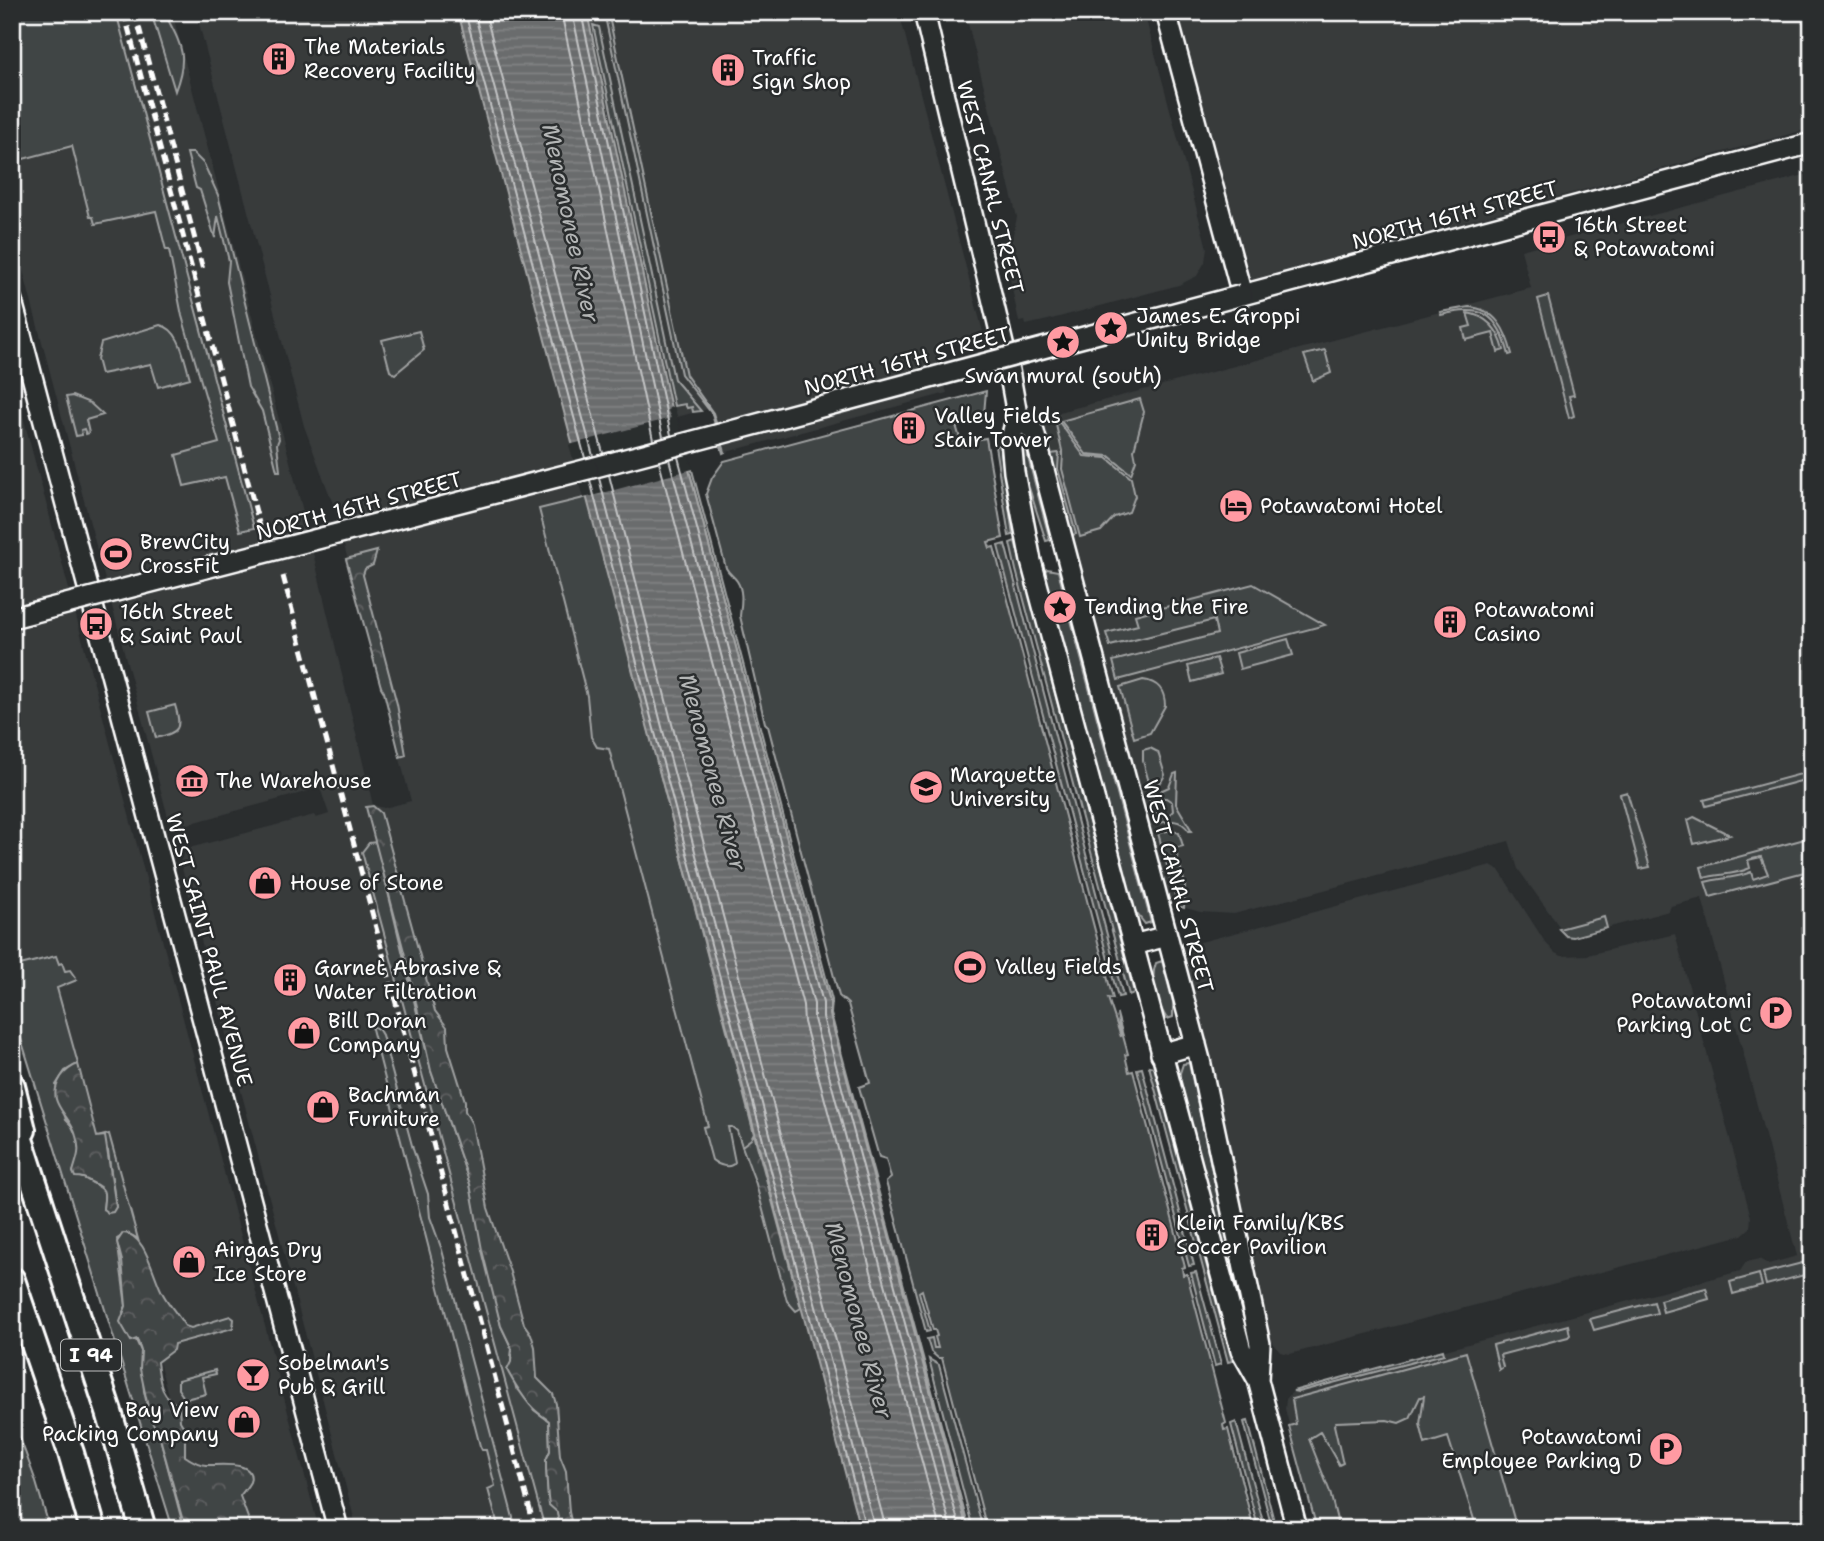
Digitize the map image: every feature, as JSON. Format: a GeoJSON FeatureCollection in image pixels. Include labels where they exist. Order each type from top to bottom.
{"type":"FeatureCollection","features":[{"type":"Feature","properties":{"kind":"highway"},"geometry":{"type":"LineString","coordinates":[[12,1086],[36,1182]]}},
{"type":"Feature","properties":{"kind":"highway","name":"I 94"},"geometry":{"type":"LineString","coordinates":[[12,1115],[109,1412],[143,1529]]}},
{"type":"Feature","properties":{"kind":"highway","name":"I 94"},"geometry":{"type":"LineString","coordinates":[[12,1280],[93,1529]]}},
{"type":"Feature","properties":{"kind":"street","name":"WEST CANAL STREET"},"geometry":{"type":"LineString","coordinates":[[924,12],[1000,323],[1017,415],[1011,439],[1024,530],[1241,1350],[1258,1380],[1297,1529]]}},
{"type":"Feature","properties":{"kind":"street"},"geometry":{"type":"LineString","coordinates":[[1166,12],[1242,295]]}},
{"type":"Feature","properties":{"kind":"street","name":"NORTH 16TH STREET"},"geometry":{"type":"LineString","coordinates":[[12,618],[234,562],[1812,143]]}},
{"type":"Feature","properties":{"kind":"street","name":"WEST SAINT PAUL AVENUE"},"geometry":{"type":"LineString","coordinates":[[12,302],[338,1529]]}},
{"type":"Feature","properties":{"kind":"street","name":"WEST CANAL STREET"},"geometry":{"type":"LineString","coordinates":[[1017,415],[1034,432],[1196,1044],[1261,1344],[1258,1380]]}},
{"type":"Feature","properties":{"kind":"street"},"geometry":{"type":"LineString","coordinates":[[1133,945],[1167,936]]}},
{"type":"Feature","properties":{"kind":"street"},"geometry":{"type":"LineString","coordinates":[[1161,1054],[1196,1044]]}},
{"type":"Feature","properties":{"kind":"shaded area"},"geometry":{"type":"Polygon","coordinates":[[[12,12],[172,12],[304,515],[373,805],[384,808],[411,801],[334,507],[304,426],[196,12],[458,12],[860,1529],[357,1529],[180,861],[189,848],[314,815],[316,818],[329,814],[320,788],[177,827],[169,821],[12,229],[12,12]]]}},
{"type":"Feature","properties":{"kind":"shaded area"},"geometry":{"type":"Polygon","coordinates":[[[587,12],[899,12],[983,332],[972,335],[972,339],[935,349],[947,393],[723,453],[708,409],[673,418],[587,12]]]}},
{"type":"Feature","properties":{"kind":"shaded area"},"geometry":{"type":"Polygon","coordinates":[[[965,12],[1144,12],[1207,248],[1205,262],[1197,276],[1179,285],[1048,320],[1026,325],[1025,321],[1019,322],[1009,274],[1011,243],[1017,217],[965,12]]]}},
{"type":"Feature","properties":{"kind":"shaded area"},"geometry":{"type":"Polygon","coordinates":[[[1178,12],[1812,12],[1812,128],[1251,280],[1178,12]]]}},
{"type":"Feature","properties":{"kind":"shaded area"},"geometry":{"type":"Polygon","coordinates":[[[1812,173],[1812,1529],[1317,1529],[1285,1409],[1286,1399],[1293,1391],[1740,1271],[1746,1262],[1759,1259],[1768,1264],[1797,1256],[1702,898],[1671,906],[1669,911],[1577,936],[1566,936],[1518,869],[1509,841],[1234,914],[1200,912],[1178,906],[1168,899],[1045,433],[1045,422],[1052,414],[1531,288],[1521,250],[1812,173]]]}},
{"type":"Feature","properties":{"kind":"shaded area"},"geometry":{"type":"Polygon","coordinates":[[[12,375],[319,1529],[253,1529],[225,1476],[189,1472],[57,988],[12,987],[12,375]]]}},
{"type":"Feature","properties":{"kind":"shaded area"},"geometry":{"type":"Polygon","coordinates":[[[1491,865],[1499,870],[1545,942],[1555,953],[1562,956],[1587,955],[1675,934],[1751,1217],[1750,1228],[1742,1235],[1290,1354],[1280,1352],[1271,1340],[1209,1058],[1181,950],[1189,945],[1491,865]]]}},
{"type":"Feature","properties":{"kind":"green space"},"geometry":{"type":"Polygon","coordinates":[[[12,12],[116,12],[254,528],[240,531],[225,477],[184,486],[176,455],[219,443],[182,316],[169,250],[166,250],[156,211],[95,224],[93,217],[90,217],[72,146],[12,162],[12,12]]]}},
{"type":"Feature","properties":{"kind":"green space"},"geometry":{"type":"Polygon","coordinates":[[[151,12],[164,12],[179,42],[182,68],[175,91],[151,12]]]}},
{"type":"Feature","properties":{"kind":"green space"},"geometry":{"type":"Polygon","coordinates":[[[604,12],[608,12],[686,375],[713,413],[725,452],[723,453],[712,414],[681,374],[604,12]]]}},
{"type":"Feature","properties":{"kind":"green space"},"geometry":{"type":"Polygon","coordinates":[[[593,25],[599,27],[674,379],[701,411],[693,412],[692,407],[687,408],[685,404],[674,406],[593,25]]]}},
{"type":"Feature","properties":{"kind":"green space"},"geometry":{"type":"Polygon","coordinates":[[[187,153],[193,153],[204,164],[218,195],[279,439],[277,444],[280,471],[277,471],[262,411],[248,387],[227,282],[229,261],[218,216],[215,238],[200,190],[196,188],[187,153]]]}},
{"type":"Feature","properties":{"kind":"green space"},"geometry":{"type":"Polygon","coordinates":[[[1548,296],[1574,395],[1569,396],[1574,416],[1569,418],[1538,299],[1548,296]]]}},
{"type":"Feature","properties":{"kind":"green space"},"geometry":{"type":"Polygon","coordinates":[[[1469,307],[1493,316],[1507,337],[1512,354],[1509,355],[1500,329],[1486,315],[1467,311],[1441,315],[1440,312],[1469,307]]]}},
{"type":"Feature","properties":{"kind":"green space"},"geometry":{"type":"Polygon","coordinates":[[[1467,313],[1481,317],[1492,326],[1504,350],[1498,352],[1493,333],[1466,340],[1463,328],[1471,326],[1467,313]]]}},
{"type":"Feature","properties":{"kind":"green space"},"geometry":{"type":"Polygon","coordinates":[[[160,325],[173,332],[177,339],[190,378],[158,387],[151,364],[101,374],[97,359],[101,343],[160,325]]]}},
{"type":"Feature","properties":{"kind":"green space"},"geometry":{"type":"Polygon","coordinates":[[[419,331],[424,350],[395,374],[390,371],[382,340],[419,331]]]}},
{"type":"Feature","properties":{"kind":"green space"},"geometry":{"type":"Polygon","coordinates":[[[1325,350],[1331,373],[1313,381],[1304,355],[1325,350]]]}},
{"type":"Feature","properties":{"kind":"green space","name":"Valley Fields"},"geometry":{"type":"Polygon","coordinates":[[[986,391],[984,414],[956,425],[961,442],[986,438],[1003,538],[988,542],[990,548],[994,547],[1113,999],[1108,998],[1121,1037],[1117,1014],[1128,1054],[1125,1055],[1129,1072],[1133,1071],[1185,1267],[1182,1268],[1183,1275],[1187,1274],[1226,1423],[1223,1425],[1224,1430],[1228,1429],[1254,1529],[987,1529],[942,1358],[931,1352],[927,1339],[932,1338],[934,1348],[938,1348],[937,1336],[922,1290],[919,1292],[930,1331],[926,1332],[886,1182],[891,1178],[886,1159],[879,1157],[859,1087],[870,1083],[848,1004],[839,996],[768,726],[765,723],[740,616],[741,590],[726,568],[706,494],[712,478],[724,461],[986,391]]]}},
{"type":"Feature","properties":{"kind":"green space"},"geometry":{"type":"Polygon","coordinates":[[[72,396],[90,403],[103,415],[86,420],[89,433],[86,434],[84,429],[81,430],[82,435],[76,436],[66,397],[72,396]]]}},
{"type":"Feature","properties":{"kind":"green space"},"geometry":{"type":"Polygon","coordinates":[[[1140,399],[1144,412],[1131,474],[1109,456],[1086,454],[1061,421],[1140,399]]]}},
{"type":"Feature","properties":{"kind":"green space"},"geometry":{"type":"Polygon","coordinates":[[[1059,422],[1084,456],[1107,458],[1131,478],[1135,496],[1129,512],[1114,517],[1101,531],[1080,537],[1062,469],[1063,455],[1056,425],[1059,422]]]}},
{"type":"Feature","properties":{"kind":"green space"},"geometry":{"type":"Polygon","coordinates":[[[1000,445],[1013,535],[1009,536],[995,446],[1000,445]]]}},
{"type":"Feature","properties":{"kind":"green space"},"geometry":{"type":"Polygon","coordinates":[[[1025,446],[1050,540],[1046,541],[1025,475],[1021,447],[1025,446]]]}},
{"type":"Feature","properties":{"kind":"green space"},"geometry":{"type":"Polygon","coordinates":[[[1059,453],[1058,469],[1076,534],[1072,535],[1050,454],[1059,453]]]}},
{"type":"Feature","properties":{"kind":"green space"},"geometry":{"type":"Polygon","coordinates":[[[689,470],[692,470],[832,1000],[831,1014],[969,1529],[830,1015],[830,1002],[689,470]]]}},
{"type":"Feature","properties":{"kind":"green space"},"geometry":{"type":"Polygon","coordinates":[[[588,497],[754,1134],[752,1139],[742,1146],[737,1131],[728,1127],[735,1162],[730,1166],[712,1160],[703,1127],[708,1126],[609,749],[597,747],[591,737],[587,696],[539,509],[588,497]]]}},
{"type":"Feature","properties":{"kind":"green space"},"geometry":{"type":"Polygon","coordinates":[[[1015,541],[1134,993],[1129,995],[1016,570],[1010,543],[1015,541]]]}},
{"type":"Feature","properties":{"kind":"green space"},"geometry":{"type":"Polygon","coordinates":[[[1005,544],[1123,996],[1118,997],[998,546],[1005,544]]]}},
{"type":"Feature","properties":{"kind":"green space"},"geometry":{"type":"Polygon","coordinates":[[[377,551],[373,565],[365,569],[363,575],[397,704],[406,755],[400,757],[346,559],[377,551]]]}},
{"type":"Feature","properties":{"kind":"green space"},"geometry":{"type":"Polygon","coordinates":[[[1047,569],[1058,571],[1151,922],[1145,924],[1134,910],[1044,573],[1047,569]]]}},
{"type":"Feature","properties":{"kind":"green space"},"geometry":{"type":"Polygon","coordinates":[[[1253,584],[1325,625],[1118,680],[1113,661],[1217,634],[1214,620],[1110,646],[1106,633],[1138,625],[1135,615],[1253,584]]]}},
{"type":"Feature","properties":{"kind":"green space"},"geometry":{"type":"Polygon","coordinates":[[[1288,639],[1293,655],[1240,669],[1236,653],[1288,639]]]}},
{"type":"Feature","properties":{"kind":"green space"},"geometry":{"type":"Polygon","coordinates":[[[1216,658],[1221,674],[1192,682],[1188,666],[1216,658]]]}},
{"type":"Feature","properties":{"kind":"green space"},"geometry":{"type":"Polygon","coordinates":[[[1143,680],[1160,688],[1165,706],[1150,733],[1134,738],[1120,687],[1143,680]]]}},
{"type":"Feature","properties":{"kind":"green space"},"geometry":{"type":"Polygon","coordinates":[[[175,705],[177,728],[170,734],[156,738],[149,712],[175,705]]]}},
{"type":"Feature","properties":{"kind":"green space"},"geometry":{"type":"Polygon","coordinates":[[[1150,748],[1158,752],[1165,775],[1161,782],[1150,786],[1143,750],[1150,748]]]}},
{"type":"Feature","properties":{"kind":"green space"},"geometry":{"type":"Polygon","coordinates":[[[1812,771],[1812,778],[1706,806],[1704,800],[1812,771]]]}},
{"type":"Feature","properties":{"kind":"green space"},"geometry":{"type":"Polygon","coordinates":[[[1177,773],[1176,804],[1192,831],[1174,821],[1156,824],[1149,796],[1169,787],[1174,774],[1177,773]],[[1160,798],[1153,805],[1159,817],[1168,816],[1173,811],[1172,802],[1160,798]]]}},
{"type":"Feature","properties":{"kind":"green space"},"geometry":{"type":"Polygon","coordinates":[[[1627,792],[1650,867],[1640,869],[1620,794],[1627,792]]]}},
{"type":"Feature","properties":{"kind":"green space"},"geometry":{"type":"Polygon","coordinates":[[[373,806],[381,813],[435,1011],[447,1027],[448,1047],[465,1101],[465,1111],[472,1124],[488,1208],[524,1324],[535,1347],[537,1378],[553,1394],[556,1404],[560,1456],[566,1471],[573,1529],[560,1529],[557,1512],[549,1505],[546,1460],[550,1451],[549,1421],[528,1403],[507,1370],[512,1349],[501,1326],[482,1250],[470,1184],[431,1071],[408,967],[366,807],[373,806]]]}},
{"type":"Feature","properties":{"kind":"green space"},"geometry":{"type":"Polygon","coordinates":[[[1694,817],[1730,835],[1694,844],[1688,820],[1694,817]]]}},
{"type":"Feature","properties":{"kind":"green space"},"geometry":{"type":"Polygon","coordinates":[[[1172,830],[1179,833],[1183,846],[1175,848],[1185,884],[1184,908],[1178,906],[1158,833],[1172,830]]]}},
{"type":"Feature","properties":{"kind":"green space"},"geometry":{"type":"Polygon","coordinates":[[[1812,837],[1812,870],[1710,897],[1705,882],[1751,872],[1753,879],[1768,874],[1761,857],[1748,860],[1750,868],[1745,870],[1704,878],[1701,867],[1812,837]]]}},
{"type":"Feature","properties":{"kind":"green space"},"geometry":{"type":"Polygon","coordinates":[[[376,842],[431,1071],[470,1184],[501,1326],[512,1349],[511,1362],[516,1388],[524,1394],[534,1410],[549,1421],[550,1451],[546,1460],[548,1498],[557,1512],[560,1529],[545,1529],[362,852],[369,843],[376,842]]]}},
{"type":"Feature","properties":{"kind":"green space"},"geometry":{"type":"Polygon","coordinates":[[[1604,917],[1607,928],[1573,937],[1566,936],[1559,929],[1604,917]]]}},
{"type":"Feature","properties":{"kind":"green space"},"geometry":{"type":"Polygon","coordinates":[[[56,956],[65,971],[70,970],[77,980],[57,988],[78,1064],[65,1071],[56,1085],[66,1120],[77,1137],[80,1155],[73,1172],[75,1176],[102,1189],[103,1209],[116,1207],[108,1151],[97,1137],[109,1134],[138,1239],[127,1233],[117,1239],[126,1306],[123,1312],[141,1351],[144,1391],[150,1417],[160,1438],[182,1521],[193,1529],[173,1529],[13,1013],[12,967],[56,956]]]}},
{"type":"Feature","properties":{"kind":"green space"},"geometry":{"type":"Polygon","coordinates":[[[1162,961],[1173,1002],[1173,1017],[1167,1019],[1157,999],[1153,977],[1156,963],[1162,961]]]}},
{"type":"Feature","properties":{"kind":"green space"},"geometry":{"type":"Polygon","coordinates":[[[371,1025],[382,1035],[428,1194],[430,1217],[442,1250],[516,1529],[499,1529],[488,1489],[495,1486],[486,1450],[482,1450],[480,1446],[371,1025]]]}},
{"type":"Feature","properties":{"kind":"green space"},"geometry":{"type":"Polygon","coordinates":[[[1189,1063],[1228,1244],[1222,1245],[1180,1086],[1183,1064],[1189,1063]]]}},
{"type":"Feature","properties":{"kind":"green space"},"geometry":{"type":"Polygon","coordinates":[[[78,1064],[97,1137],[105,1136],[116,1207],[113,1212],[108,1213],[103,1209],[102,1189],[85,1179],[75,1177],[73,1172],[78,1146],[73,1128],[60,1108],[55,1094],[61,1077],[68,1069],[78,1064]]]}},
{"type":"Feature","properties":{"kind":"green space"},"geometry":{"type":"Polygon","coordinates":[[[1149,1066],[1154,1067],[1232,1361],[1228,1362],[1149,1066]]]}},
{"type":"Feature","properties":{"kind":"green space"},"geometry":{"type":"Polygon","coordinates":[[[1142,1068],[1194,1265],[1189,1266],[1137,1069],[1142,1068]]]}},
{"type":"Feature","properties":{"kind":"green space"},"geometry":{"type":"Polygon","coordinates":[[[754,1134],[801,1308],[796,1311],[787,1301],[756,1184],[742,1146],[754,1134]]]}},
{"type":"Feature","properties":{"kind":"green space"},"geometry":{"type":"Polygon","coordinates":[[[123,1233],[138,1240],[163,1294],[185,1326],[191,1328],[230,1316],[234,1319],[233,1328],[174,1344],[173,1350],[157,1362],[164,1393],[179,1406],[180,1421],[185,1429],[185,1456],[203,1465],[242,1467],[250,1475],[250,1482],[240,1496],[252,1529],[193,1529],[183,1521],[160,1438],[150,1417],[140,1369],[141,1351],[137,1339],[131,1341],[120,1322],[126,1306],[122,1261],[117,1242],[123,1233]]]}},
{"type":"Feature","properties":{"kind":"green space"},"geometry":{"type":"Polygon","coordinates":[[[1812,1250],[1812,1273],[1766,1285],[1763,1273],[1806,1262],[1803,1252],[1812,1250]]]}},
{"type":"Feature","properties":{"kind":"green space"},"geometry":{"type":"Polygon","coordinates":[[[1196,1272],[1221,1364],[1215,1366],[1191,1273],[1196,1272]]]}},
{"type":"Feature","properties":{"kind":"green space"},"geometry":{"type":"Polygon","coordinates":[[[1759,1274],[1762,1286],[1733,1294],[1730,1282],[1759,1274]]]}},
{"type":"Feature","properties":{"kind":"green space"},"geometry":{"type":"Polygon","coordinates":[[[1706,1288],[1709,1299],[1663,1312],[1660,1300],[1706,1288]]]}},
{"type":"Feature","properties":{"kind":"green space"},"geometry":{"type":"Polygon","coordinates":[[[1654,1302],[1657,1313],[1594,1330],[1590,1319],[1654,1302]]]}},
{"type":"Feature","properties":{"kind":"green space"},"geometry":{"type":"Polygon","coordinates":[[[1568,1325],[1568,1337],[1500,1355],[1503,1367],[1499,1370],[1493,1345],[1568,1325]]]}},
{"type":"Feature","properties":{"kind":"green space"},"geometry":{"type":"Polygon","coordinates":[[[1443,1350],[1444,1354],[1298,1392],[1293,1391],[1443,1350]]]}},
{"type":"Feature","properties":{"kind":"green space"},"geometry":{"type":"Polygon","coordinates":[[[1466,1352],[1517,1529],[1477,1529],[1448,1437],[1425,1444],[1420,1424],[1424,1396],[1420,1397],[1410,1418],[1399,1423],[1387,1420],[1336,1422],[1334,1425],[1343,1463],[1339,1465],[1320,1432],[1309,1439],[1330,1492],[1337,1520],[1336,1529],[1317,1529],[1289,1426],[1296,1424],[1292,1399],[1466,1352]]]}},
{"type":"Feature","properties":{"kind":"green space"},"geometry":{"type":"Polygon","coordinates":[[[929,1359],[939,1365],[983,1529],[973,1529],[929,1359]]]}},
{"type":"Feature","properties":{"kind":"green space"},"geometry":{"type":"Polygon","coordinates":[[[215,1370],[216,1374],[202,1377],[206,1394],[185,1399],[178,1389],[178,1380],[215,1370]]]}},
{"type":"Feature","properties":{"kind":"green space"},"geometry":{"type":"Polygon","coordinates":[[[12,1416],[50,1529],[15,1529],[18,1512],[12,1503],[12,1416]]]}},
{"type":"Feature","properties":{"kind":"green space"},"geometry":{"type":"Polygon","coordinates":[[[1248,1421],[1275,1525],[1272,1528],[1244,1422],[1248,1421]]]}},
{"type":"Feature","properties":{"kind":"green space"},"geometry":{"type":"Polygon","coordinates":[[[1236,1422],[1265,1529],[1258,1527],[1231,1424],[1236,1422]]]}},
{"type":"Feature","properties":{"kind":"water","name":"Menomonee River"},"geometry":{"type":"Polygon","coordinates":[[[458,12],[587,12],[673,418],[830,1002],[830,1015],[967,1529],[860,1529],[458,12]]]}},
{"type":"Feature","properties":{"kind":"pier"},"geometry":{"type":"Polygon","coordinates":[[[674,406],[693,469],[584,498],[569,445],[671,418],[668,411],[674,406]]]}},
{"type":"Feature","properties":{"kind":"railway"},"geometry":{"type":"LineString","coordinates":[[124,12],[260,527]]}},
{"type":"Feature","properties":{"kind":"railway"},"geometry":{"type":"LineString","coordinates":[[135,12],[203,270]]}},
{"type":"Feature","properties":{"kind":"railway"},"geometry":{"type":"LineString","coordinates":[[283,576],[535,1529]]}},
{"type":"Feature","properties":{"kind":"place","name":"The Materials Recovery Facility"},"geometry":{"type":"Point","coordinates":[279,59]}},
{"type":"Feature","properties":{"kind":"place","name":"Traffic Sign Shop"},"geometry":{"type":"Point","coordinates":[728,70]}},
{"type":"Feature","properties":{"kind":"place","name":"16th Street & Potawatomi"},"geometry":{"type":"Point","coordinates":[1549,237]}},
{"type":"Feature","properties":{"kind":"place","name":"James E. Groppi Unity Bridge"},"geometry":{"type":"Point","coordinates":[1111,328]}},
{"type":"Feature","properties":{"kind":"place","name":"Swan mural (south)"},"geometry":{"type":"Point","coordinates":[1063,342]}},
{"type":"Feature","properties":{"kind":"place","name":"Valley Fields Stair Tower"},"geometry":{"type":"Point","coordinates":[909,428]}},
{"type":"Feature","properties":{"kind":"place","name":"Potawatomi Hotel"},"geometry":{"type":"Point","coordinates":[1236,506]}},
{"type":"Feature","properties":{"kind":"place","name":"BrewCity CrossFit"},"geometry":{"type":"Point","coordinates":[116,554]}},
{"type":"Feature","properties":{"kind":"place","name":"Tending the Fire"},"geometry":{"type":"Point","coordinates":[1060,607]}},
{"type":"Feature","properties":{"kind":"place","name":"Potawatomi Casino"},"geometry":{"type":"Point","coordinates":[1450,622]}},
{"type":"Feature","properties":{"kind":"place","name":"16th Street & Saint Paul"},"geometry":{"type":"Point","coordinates":[96,624]}},
{"type":"Feature","properties":{"kind":"place","name":"The Warehouse"},"geometry":{"type":"Point","coordinates":[192,781]}},
{"type":"Feature","properties":{"kind":"place","name":"Marquette University"},"geometry":{"type":"Point","coordinates":[926,787]}},
{"type":"Feature","properties":{"kind":"place","name":"House of Stone"},"geometry":{"type":"Point","coordinates":[265,883]}},
{"type":"Feature","properties":{"kind":"place","name":"Valley Fields"},"geometry":{"type":"Point","coordinates":[970,967]}},
{"type":"Feature","properties":{"kind":"place","name":"Garnet Abrasive & Water Filtration"},"geometry":{"type":"Point","coordinates":[290,980]}},
{"type":"Feature","properties":{"kind":"place","name":"Potawatomi Parking Lot C"},"geometry":{"type":"Point","coordinates":[1776,1013]}},
{"type":"Feature","properties":{"kind":"place","name":"Bill Doran Company"},"geometry":{"type":"Point","coordinates":[304,1033]}},
{"type":"Feature","properties":{"kind":"place","name":"Bachman Furniture"},"geometry":{"type":"Point","coordinates":[323,1107]}},
{"type":"Feature","properties":{"kind":"place","name":"Klein Family/KBS Soccer Pavilion"},"geometry":{"type":"Point","coordinates":[1152,1235]}},
{"type":"Feature","properties":{"kind":"place","name":"Airgas Dry Ice Store"},"geometry":{"type":"Point","coordinates":[189,1262]}},
{"type":"Feature","properties":{"kind":"place","name":"Sobelman's Pub & Grill"},"geometry":{"type":"Point","coordinates":[253,1375]}},
{"type":"Feature","properties":{"kind":"place","name":"Bay View Packing Company"},"geometry":{"type":"Point","coordinates":[244,1422]}},
{"type":"Feature","properties":{"kind":"place","name":"Potawatomi Employee Parking D"},"geometry":{"type":"Point","coordinates":[1666,1449]}}]}
